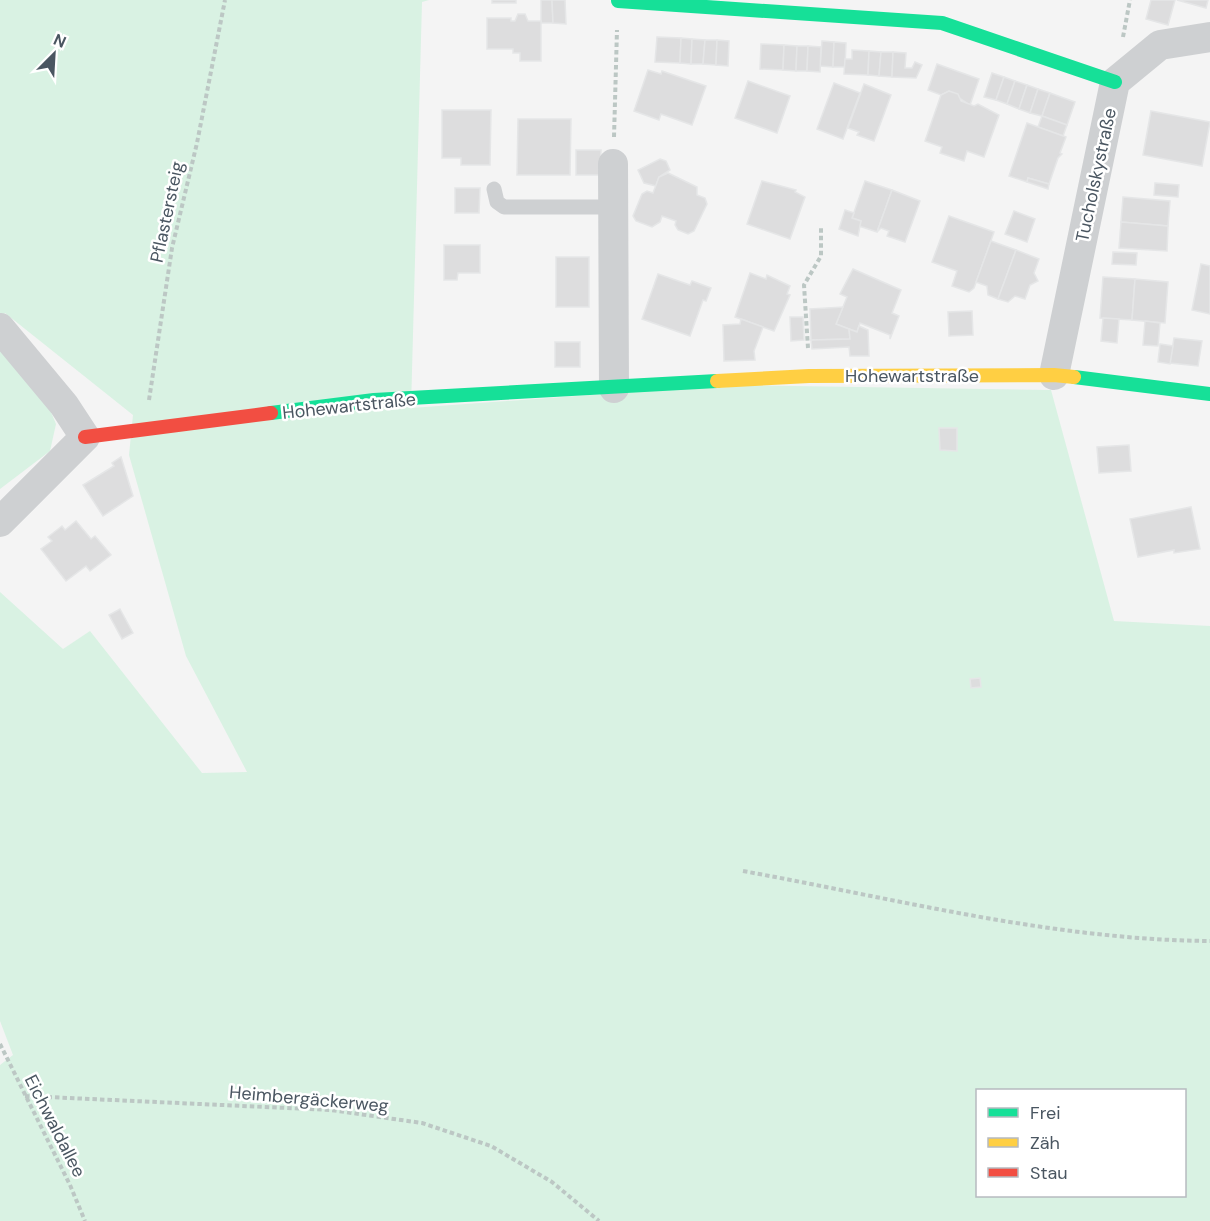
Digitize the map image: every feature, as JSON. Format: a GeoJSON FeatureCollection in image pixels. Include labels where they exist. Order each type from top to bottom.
{"type":"FeatureCollection","features":[{"type":"Feature","properties":{"kind":"street"},"geometry":{"type":"LineString","coordinates":[[618,1],[942,23],[1115,82]]}},
{"type":"Feature","properties":{"kind":"street","name":"Tucholskystraße"},"geometry":{"type":"LineString","coordinates":[[1054,375],[1115,82],[1160,45],[1210,37]]}},
{"type":"Feature","properties":{"kind":"street"},"geometry":{"type":"LineString","coordinates":[[613,164],[614,388]]}},
{"type":"Feature","properties":{"kind":"street"},"geometry":{"type":"LineString","coordinates":[[0,328],[64,405],[85,437],[0,522]]}},
{"type":"Feature","properties":{"kind":"street","name":"Hohewartstraße"},"geometry":{"type":"LineString","coordinates":[[85,437],[374,400],[809,376],[1054,375],[1210,394]]}},
{"type":"Feature","properties":{"kind":"lane"},"geometry":{"type":"LineString","coordinates":[[494,189],[497,202],[504,207],[613,207]]}},
{"type":"Feature","properties":{"kind":"path","name":"Pflastersteig"},"geometry":{"type":"LineString","coordinates":[[145,431],[172,248],[225,0]]}},
{"type":"Feature","properties":{"kind":"path"},"geometry":{"type":"LineString","coordinates":[[613,164],[618,1]]}},
{"type":"Feature","properties":{"kind":"path"},"geometry":{"type":"LineString","coordinates":[[809,376],[804,285],[821,256],[821,227]]}},
{"type":"Feature","properties":{"kind":"path"},"geometry":{"type":"LineString","coordinates":[[743,871],[1049,929],[1171,941],[1210,941]]}},
{"type":"Feature","properties":{"kind":"path","name":"Eichwaldallee"},"geometry":{"type":"LineString","coordinates":[[0,1044],[70,1185],[85,1221]]}},
{"type":"Feature","properties":{"kind":"path","name":"Heimbergäckerweg"},"geometry":{"type":"LineString","coordinates":[[25,1096],[331,1110],[422,1123],[491,1146],[552,1182],[599,1221]]}},
{"type":"Feature","properties":{"kind":"green space"},"geometry":{"type":"Polygon","coordinates":[[[0,0],[429,0],[422,2],[411,408],[729,385],[1051,390],[1114,621],[1210,626],[1210,1221],[0,1221],[0,1065],[13,1055],[0,1021],[0,592],[63,649],[90,631],[202,773],[247,772],[186,656],[129,455],[133,415],[5,313],[0,318],[0,0]]]}},
{"type":"Feature","properties":{"kind":"green space"},"geometry":{"type":"Polygon","coordinates":[[[0,346],[45,398],[56,424],[50,451],[0,489],[0,346]]]}},
{"type":"Feature","properties":{"kind":"building"},"geometry":{"type":"Polygon","coordinates":[[[492,0],[516,0],[516,3],[492,3],[492,0]]]}},
{"type":"Feature","properties":{"kind":"building"},"geometry":{"type":"Polygon","coordinates":[[[541,0],[552,0],[553,23],[541,23],[541,0]]]}},
{"type":"Feature","properties":{"kind":"building"},"geometry":{"type":"Polygon","coordinates":[[[552,0],[565,0],[566,24],[553,23],[552,0]]]}},
{"type":"Feature","properties":{"kind":"building"},"geometry":{"type":"Polygon","coordinates":[[[1151,0],[1175,0],[1168,25],[1146,19],[1151,0]]]}},
{"type":"Feature","properties":{"kind":"building"},"geometry":{"type":"Polygon","coordinates":[[[1177,0],[1208,0],[1206,8],[1177,0]]]}},
{"type":"Feature","properties":{"kind":"building"},"geometry":{"type":"Polygon","coordinates":[[[518,14],[525,14],[528,21],[541,21],[541,61],[520,61],[520,53],[513,53],[513,49],[487,49],[487,18],[511,18],[511,21],[515,21],[518,14]]]}},
{"type":"Feature","properties":{"kind":"building"},"geometry":{"type":"Polygon","coordinates":[[[657,37],[681,38],[680,63],[655,62],[657,37]]]}},
{"type":"Feature","properties":{"kind":"building"},"geometry":{"type":"Polygon","coordinates":[[[681,38],[692,39],[691,64],[680,63],[681,38]]]}},
{"type":"Feature","properties":{"kind":"building"},"geometry":{"type":"Polygon","coordinates":[[[692,39],[705,40],[703,64],[691,64],[692,39]]]}},
{"type":"Feature","properties":{"kind":"building"},"geometry":{"type":"Polygon","coordinates":[[[705,40],[717,40],[716,65],[703,64],[705,40]]]}},
{"type":"Feature","properties":{"kind":"building"},"geometry":{"type":"Polygon","coordinates":[[[717,40],[729,41],[728,66],[716,65],[717,40]]]}},
{"type":"Feature","properties":{"kind":"building"},"geometry":{"type":"Polygon","coordinates":[[[822,41],[834,42],[833,67],[820,66],[822,41]]]}},
{"type":"Feature","properties":{"kind":"building"},"geometry":{"type":"Polygon","coordinates":[[[834,42],[846,43],[845,67],[833,67],[834,42]]]}},
{"type":"Feature","properties":{"kind":"building"},"geometry":{"type":"Polygon","coordinates":[[[761,44],[784,45],[783,70],[760,69],[761,44]]]}},
{"type":"Feature","properties":{"kind":"building"},"geometry":{"type":"Polygon","coordinates":[[[784,45],[797,46],[796,71],[783,70],[784,45]]]}},
{"type":"Feature","properties":{"kind":"building"},"geometry":{"type":"Polygon","coordinates":[[[797,46],[808,46],[807,71],[796,71],[797,46]]]}},
{"type":"Feature","properties":{"kind":"building"},"geometry":{"type":"Polygon","coordinates":[[[808,46],[821,47],[820,72],[807,71],[808,46]]]}},
{"type":"Feature","properties":{"kind":"building"},"geometry":{"type":"Polygon","coordinates":[[[852,50],[869,51],[868,75],[844,74],[845,59],[852,59],[852,50]]]}},
{"type":"Feature","properties":{"kind":"building"},"geometry":{"type":"Polygon","coordinates":[[[869,51],[881,52],[879,76],[868,75],[869,51]]]}},
{"type":"Feature","properties":{"kind":"building"},"geometry":{"type":"Polygon","coordinates":[[[881,52],[893,52],[892,77],[879,76],[881,52]]]}},
{"type":"Feature","properties":{"kind":"building"},"geometry":{"type":"Polygon","coordinates":[[[893,52],[906,53],[905,68],[912,68],[915,62],[922,65],[916,78],[892,77],[893,52]]]}},
{"type":"Feature","properties":{"kind":"building"},"geometry":{"type":"Polygon","coordinates":[[[937,64],[979,79],[970,105],[949,91],[941,95],[928,90],[937,64]]]}},
{"type":"Feature","properties":{"kind":"building"},"geometry":{"type":"Polygon","coordinates":[[[648,70],[661,74],[662,71],[706,86],[692,125],[661,114],[659,120],[634,111],[648,70]]]}},
{"type":"Feature","properties":{"kind":"building"},"geometry":{"type":"Polygon","coordinates":[[[992,73],[1004,77],[996,100],[984,97],[992,73]]]}},
{"type":"Feature","properties":{"kind":"building"},"geometry":{"type":"Polygon","coordinates":[[[1004,77],[1015,81],[1007,104],[996,100],[1004,77]]]}},
{"type":"Feature","properties":{"kind":"building"},"geometry":{"type":"Polygon","coordinates":[[[748,81],[790,96],[777,133],[735,118],[748,81]]]}},
{"type":"Feature","properties":{"kind":"building"},"geometry":{"type":"Polygon","coordinates":[[[1015,81],[1027,85],[1019,109],[1007,104],[1015,81]]]}},
{"type":"Feature","properties":{"kind":"building"},"geometry":{"type":"Polygon","coordinates":[[[834,83],[860,93],[843,139],[817,129],[834,83]]]}},
{"type":"Feature","properties":{"kind":"building"},"geometry":{"type":"Polygon","coordinates":[[[864,84],[891,95],[874,141],[857,135],[859,132],[848,128],[864,84]]]}},
{"type":"Feature","properties":{"kind":"building"},"geometry":{"type":"Polygon","coordinates":[[[1027,85],[1038,89],[1030,113],[1019,109],[1027,85]]]}},
{"type":"Feature","properties":{"kind":"building"},"geometry":{"type":"Polygon","coordinates":[[[1038,89],[1050,93],[1042,116],[1030,113],[1038,89]]]}},
{"type":"Feature","properties":{"kind":"building"},"geometry":{"type":"Polygon","coordinates":[[[949,91],[958,94],[961,101],[974,106],[978,104],[999,115],[984,157],[967,151],[964,161],[940,153],[942,147],[925,141],[941,95],[949,91]]]}},
{"type":"Feature","properties":{"kind":"building"},"geometry":{"type":"Polygon","coordinates":[[[1050,93],[1075,102],[1067,125],[1042,116],[1050,93]]]}},
{"type":"Feature","properties":{"kind":"building"},"geometry":{"type":"Polygon","coordinates":[[[442,110],[491,110],[490,165],[461,165],[461,158],[442,158],[442,110]]]}},
{"type":"Feature","properties":{"kind":"building"},"geometry":{"type":"Polygon","coordinates":[[[1151,111],[1210,122],[1202,166],[1143,155],[1151,111]]]}},
{"type":"Feature","properties":{"kind":"building"},"geometry":{"type":"Polygon","coordinates":[[[1042,116],[1067,125],[1063,136],[1038,127],[1042,116]]]}},
{"type":"Feature","properties":{"kind":"building"},"geometry":{"type":"Polygon","coordinates":[[[518,119],[571,119],[570,175],[517,175],[518,119]]]}},
{"type":"Feature","properties":{"kind":"building"},"geometry":{"type":"Polygon","coordinates":[[[1027,123],[1066,137],[1060,153],[1062,154],[1058,158],[1049,184],[1028,178],[1027,182],[1009,176],[1027,123]]]}},
{"type":"Feature","properties":{"kind":"building"},"geometry":{"type":"Polygon","coordinates":[[[576,150],[601,150],[600,175],[576,175],[576,150]]]}},
{"type":"Feature","properties":{"kind":"building"},"geometry":{"type":"Polygon","coordinates":[[[660,159],[666,161],[670,170],[659,177],[656,186],[644,183],[638,170],[660,159]]]}},
{"type":"Feature","properties":{"kind":"building"},"geometry":{"type":"Polygon","coordinates":[[[668,173],[697,187],[697,195],[705,198],[707,204],[694,231],[688,234],[678,230],[675,225],[676,221],[662,216],[660,222],[652,227],[636,221],[633,216],[642,194],[647,191],[653,193],[659,177],[668,173]]]}},
{"type":"Feature","properties":{"kind":"building"},"geometry":{"type":"Polygon","coordinates":[[[1028,178],[1049,184],[1048,189],[1027,182],[1028,178]]]}},
{"type":"Feature","properties":{"kind":"building"},"geometry":{"type":"Polygon","coordinates":[[[762,181],[796,190],[795,192],[805,197],[790,239],[747,224],[762,181]]]}},
{"type":"Feature","properties":{"kind":"building"},"geometry":{"type":"Polygon","coordinates":[[[865,181],[892,190],[877,232],[859,226],[861,221],[852,218],[865,181]]]}},
{"type":"Feature","properties":{"kind":"building"},"geometry":{"type":"Polygon","coordinates":[[[1155,183],[1179,185],[1178,197],[1154,195],[1155,183]]]}},
{"type":"Feature","properties":{"kind":"building"},"geometry":{"type":"Polygon","coordinates":[[[455,188],[480,188],[479,213],[455,213],[455,188]]]}},
{"type":"Feature","properties":{"kind":"building"},"geometry":{"type":"Polygon","coordinates":[[[892,190],[920,201],[905,242],[887,236],[889,231],[881,228],[877,232],[892,190]]]}},
{"type":"Feature","properties":{"kind":"building"},"geometry":{"type":"Polygon","coordinates":[[[1123,197],[1170,201],[1168,226],[1121,222],[1123,197]]]}},
{"type":"Feature","properties":{"kind":"building"},"geometry":{"type":"Polygon","coordinates":[[[845,210],[854,213],[852,218],[861,221],[858,236],[839,229],[845,210]]]}},
{"type":"Feature","properties":{"kind":"building"},"geometry":{"type":"Polygon","coordinates":[[[1014,211],[1035,219],[1027,242],[1005,234],[1014,211]]]}},
{"type":"Feature","properties":{"kind":"building"},"geometry":{"type":"Polygon","coordinates":[[[949,216],[994,232],[974,288],[969,292],[952,286],[957,271],[932,262],[949,216]]]}},
{"type":"Feature","properties":{"kind":"building"},"geometry":{"type":"Polygon","coordinates":[[[1121,222],[1168,226],[1167,251],[1119,248],[1121,222]]]}},
{"type":"Feature","properties":{"kind":"building"},"geometry":{"type":"Polygon","coordinates":[[[991,241],[1016,250],[998,299],[988,295],[987,286],[976,282],[991,241]]]}},
{"type":"Feature","properties":{"kind":"building"},"geometry":{"type":"Polygon","coordinates":[[[444,245],[480,245],[480,273],[458,273],[457,280],[444,280],[444,245]]]}},
{"type":"Feature","properties":{"kind":"building"},"geometry":{"type":"Polygon","coordinates":[[[1016,250],[1039,259],[1034,273],[1038,281],[1030,285],[1025,299],[1015,296],[1008,302],[998,299],[1016,250]]]}},
{"type":"Feature","properties":{"kind":"building"},"geometry":{"type":"Polygon","coordinates":[[[1113,252],[1137,253],[1136,265],[1112,264],[1113,252]]]}},
{"type":"Feature","properties":{"kind":"building"},"geometry":{"type":"Polygon","coordinates":[[[556,257],[589,257],[589,307],[556,307],[556,257]]]}},
{"type":"Feature","properties":{"kind":"building"},"geometry":{"type":"Polygon","coordinates":[[[1201,264],[1210,266],[1210,314],[1192,310],[1201,264]]]}},
{"type":"Feature","properties":{"kind":"building"},"geometry":{"type":"Polygon","coordinates":[[[853,269],[901,290],[892,313],[899,316],[890,339],[890,335],[860,323],[857,332],[836,324],[847,297],[840,294],[853,269]]]}},
{"type":"Feature","properties":{"kind":"building"},"geometry":{"type":"Polygon","coordinates":[[[750,273],[766,279],[767,275],[790,286],[787,294],[790,295],[774,331],[735,317],[750,273]]]}},
{"type":"Feature","properties":{"kind":"building"},"geometry":{"type":"Polygon","coordinates":[[[658,274],[690,285],[692,281],[711,288],[706,301],[703,300],[690,336],[642,319],[658,274]]]}},
{"type":"Feature","properties":{"kind":"building"},"geometry":{"type":"Polygon","coordinates":[[[1103,277],[1135,279],[1132,320],[1100,318],[1103,277]]]}},
{"type":"Feature","properties":{"kind":"building"},"geometry":{"type":"Polygon","coordinates":[[[1135,279],[1168,282],[1165,323],[1132,320],[1135,279]]]}},
{"type":"Feature","properties":{"kind":"building"},"geometry":{"type":"Polygon","coordinates":[[[843,307],[836,324],[849,329],[850,339],[811,340],[810,309],[843,307]]]}},
{"type":"Feature","properties":{"kind":"building"},"geometry":{"type":"Polygon","coordinates":[[[972,311],[973,335],[949,336],[948,312],[972,311]]]}},
{"type":"Feature","properties":{"kind":"building"},"geometry":{"type":"Polygon","coordinates":[[[790,317],[803,317],[804,340],[791,341],[790,317]]]}},
{"type":"Feature","properties":{"kind":"building"},"geometry":{"type":"Polygon","coordinates":[[[1103,318],[1119,319],[1117,343],[1101,341],[1103,318]]]}},
{"type":"Feature","properties":{"kind":"building"},"geometry":{"type":"Polygon","coordinates":[[[741,319],[763,327],[754,351],[755,360],[724,361],[723,325],[740,324],[741,319]]]}},
{"type":"Feature","properties":{"kind":"building"},"geometry":{"type":"Polygon","coordinates":[[[1145,321],[1160,323],[1158,346],[1143,345],[1145,321]]]}},
{"type":"Feature","properties":{"kind":"building"},"geometry":{"type":"Polygon","coordinates":[[[859,326],[868,330],[869,356],[850,356],[849,347],[812,349],[811,340],[850,339],[849,329],[857,332],[859,326]]]}},
{"type":"Feature","properties":{"kind":"building"},"geometry":{"type":"Polygon","coordinates":[[[1174,338],[1202,341],[1198,366],[1170,363],[1174,338]]]}},
{"type":"Feature","properties":{"kind":"building"},"geometry":{"type":"Polygon","coordinates":[[[555,342],[580,342],[580,367],[555,367],[555,342]]]}},
{"type":"Feature","properties":{"kind":"building"},"geometry":{"type":"Polygon","coordinates":[[[1160,344],[1173,346],[1170,364],[1158,362],[1160,344]]]}},
{"type":"Feature","properties":{"kind":"building"},"geometry":{"type":"Polygon","coordinates":[[[939,428],[957,428],[957,451],[940,450],[939,428]]]}},
{"type":"Feature","properties":{"kind":"building"},"geometry":{"type":"Polygon","coordinates":[[[1129,445],[1131,471],[1099,473],[1097,447],[1129,445]]]}},
{"type":"Feature","properties":{"kind":"building"},"geometry":{"type":"Polygon","coordinates":[[[121,457],[133,496],[103,516],[83,485],[114,466],[112,463],[121,457]]]}},
{"type":"Feature","properties":{"kind":"building"},"geometry":{"type":"Polygon","coordinates":[[[1191,507],[1200,549],[1174,553],[1174,550],[1138,557],[1130,519],[1191,507]]]}},
{"type":"Feature","properties":{"kind":"building"},"geometry":{"type":"Polygon","coordinates":[[[76,521],[91,539],[95,536],[111,555],[90,571],[86,566],[66,581],[41,549],[52,541],[48,537],[62,526],[65,530],[76,521]]]}},
{"type":"Feature","properties":{"kind":"building"},"geometry":{"type":"Polygon","coordinates":[[[120,609],[133,633],[122,639],[109,615],[120,609]]]}},
{"type":"Feature","properties":{"kind":"building"},"geometry":{"type":"Polygon","coordinates":[[[980,678],[981,687],[971,688],[970,679],[980,678]]]}},
{"type":"Feature","properties":{"kind":"traffic: fast"},"geometry":{"type":"LineString","coordinates":[[618,1],[942,23],[1115,82]]}},
{"type":"Feature","properties":{"kind":"traffic: fast"},"geometry":{"type":"LineString","coordinates":[[1074,377],[1210,394]]}},
{"type":"Feature","properties":{"kind":"traffic: fast"},"geometry":{"type":"LineString","coordinates":[[271,413],[374,400],[717,381]]}},
{"type":"Feature","properties":{"kind":"traffic: slow"},"geometry":{"type":"LineString","coordinates":[[717,381],[809,376],[1054,375],[1074,377]]}},
{"type":"Feature","properties":{"kind":"traffic: jam"},"geometry":{"type":"LineString","coordinates":[[85,437],[271,413]]}}]}
